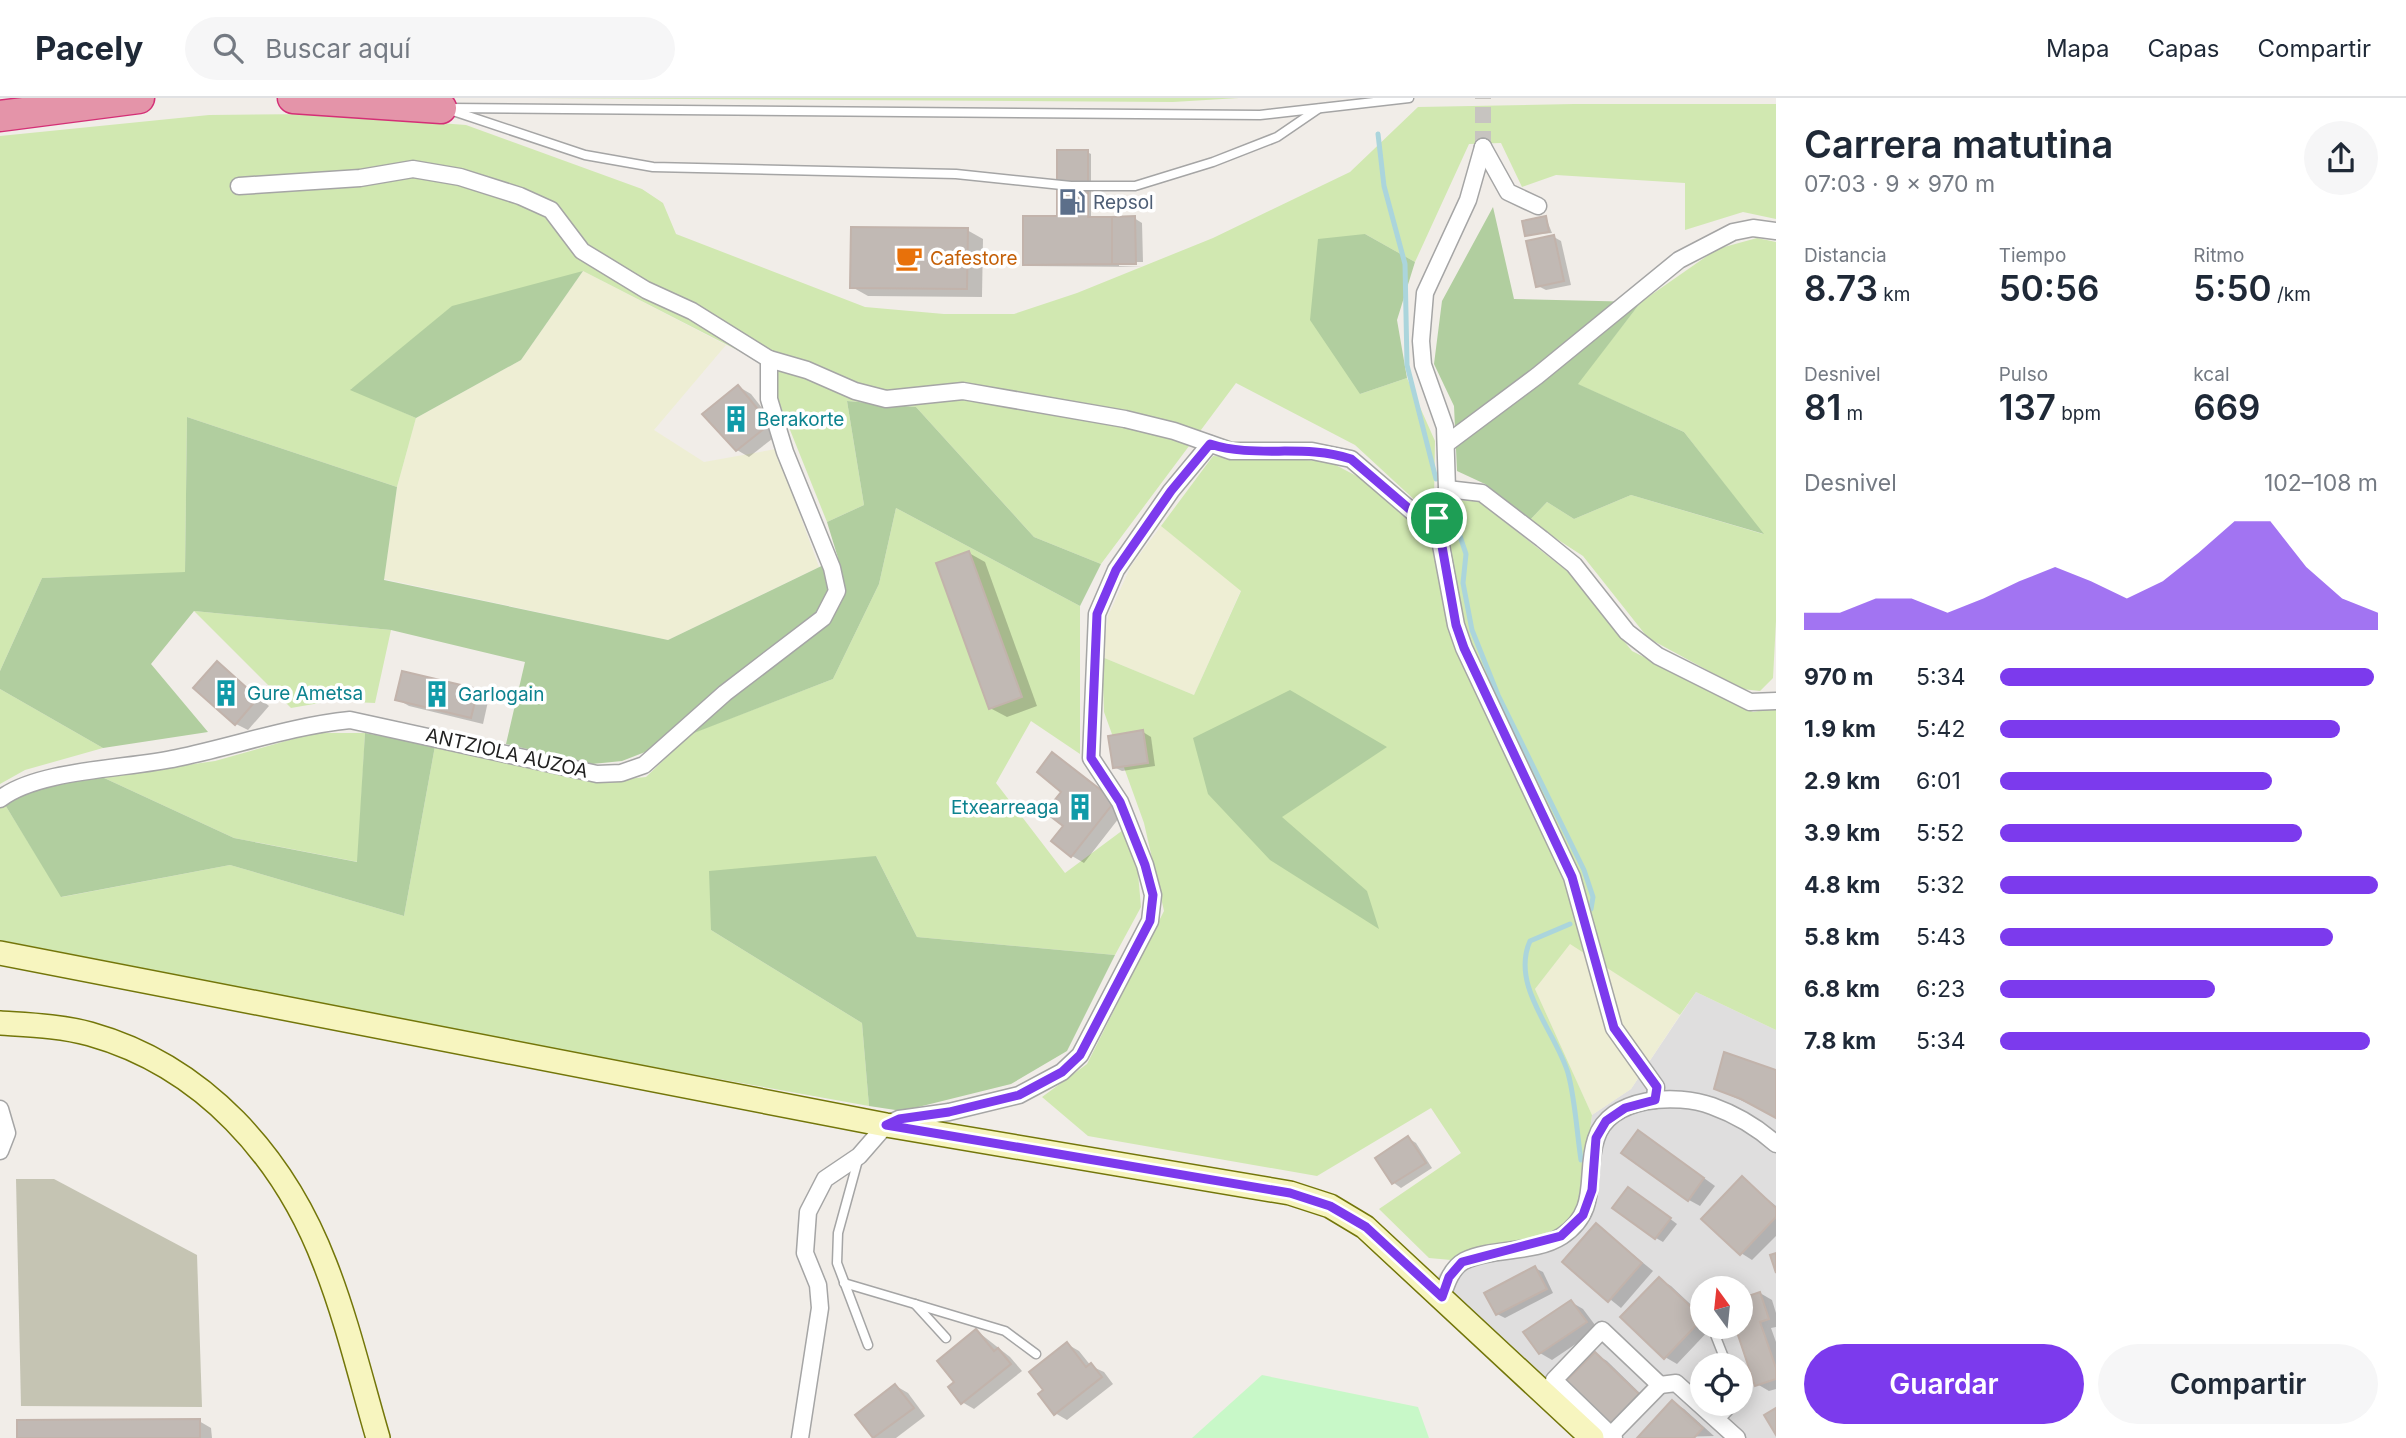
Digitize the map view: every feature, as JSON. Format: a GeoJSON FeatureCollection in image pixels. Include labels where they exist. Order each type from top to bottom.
{"type":"FeatureCollection","features":[{"type":"Feature","properties":{"kind":"highway"},"geometry":{"type":"LineString","coordinates":[[0,116],[139,98]]}},
{"type":"Feature","properties":{"kind":"highway"},"geometry":{"type":"LineString","coordinates":[[293,98],[441,107]]}},
{"type":"Feature","properties":{"kind":"main road"},"geometry":{"type":"LineString","coordinates":[[0,953],[886,1125],[1290,1193],[1330,1206],[1366,1227],[1442,1297],[1606,1437]]}},
{"type":"Feature","properties":{"kind":"main road"},"geometry":{"type":"LineString","coordinates":[[0,1023],[90,1034],[158,1062],[205,1094],[250,1137],[275,1165],[325,1264],[378,1438]]}},
{"type":"Feature","properties":{"kind":"street"},"geometry":{"type":"LineString","coordinates":[[1538,206],[1507,192],[1483,147],[1468,200],[1425,293],[1422,313],[1423,365],[1440,407],[1447,444],[1447,489],[1437,518],[1456,625],[1464,648],[1572,877],[1614,1028],[1657,1087],[1655,1100]]}},
{"type":"Feature","properties":{"kind":"street"},"geometry":{"type":"LineString","coordinates":[[239,186],[360,178],[414,169],[460,177],[520,196],[551,210],[582,251],[646,290],[692,311],[769,359],[807,370],[855,391],[878,397],[909,397],[964,391],[1098,414],[1174,431],[1210,444],[1246,452],[1292,450],[1339,455],[1351,459],[1421,519],[1430,522],[1437,518]]}},
{"type":"Feature","properties":{"kind":"street"},"geometry":{"type":"LineString","coordinates":[[1447,444],[1538,376],[1679,260],[1733,232],[1753,228],[1776,231]]}},
{"type":"Feature","properties":{"kind":"street","name":"ANTZIOLA AUZOA"},"geometry":{"type":"LineString","coordinates":[[0,799],[38,781],[175,759],[321,723],[350,720],[597,774],[621,773],[644,765],[725,693],[823,618],[837,591],[832,568],[785,452],[769,399],[769,359]]}},
{"type":"Feature","properties":{"kind":"street"},"geometry":{"type":"LineString","coordinates":[[800,1438],[820,1308],[818,1285],[804,1253],[808,1212],[825,1179],[859,1156],[886,1125],[899,1119],[949,1112],[1019,1095],[1062,1072],[1080,1055],[1150,921],[1153,895],[1145,865],[1120,802],[1091,758],[1097,614],[1116,570],[1171,491],[1210,444]]}},
{"type":"Feature","properties":{"kind":"street"},"geometry":{"type":"LineString","coordinates":[[1447,489],[1482,493],[1574,565],[1627,632],[1650,651],[1750,702],[1776,701]]}},
{"type":"Feature","properties":{"kind":"street"},"geometry":{"type":"LineString","coordinates":[[1442,1297],[1449,1277],[1462,1262],[1561,1236],[1583,1215],[1592,1190],[1596,1138],[1606,1121],[1625,1108],[1655,1100],[1709,1105],[1759,1129],[1776,1144]]}},
{"type":"Feature","properties":{"kind":"street"},"geometry":{"type":"LineString","coordinates":[[0,1109],[7,1133],[0,1151]]}},
{"type":"Feature","properties":{"kind":"street"},"geometry":{"type":"LineString","coordinates":[[1660,1385],[1602,1330],[1554,1380],[1606,1437],[1660,1385],[1676,1383],[1737,1438]]}},
{"type":"Feature","properties":{"kind":"lane"},"geometry":{"type":"LineString","coordinates":[[441,107],[1246,115],[1409,98]]}},
{"type":"Feature","properties":{"kind":"lane"},"geometry":{"type":"LineString","coordinates":[[441,107],[585,155],[653,167],[956,174],[1071,186],[1135,186],[1213,162],[1276,136],[1320,108]]}},
{"type":"Feature","properties":{"kind":"lane"},"geometry":{"type":"LineString","coordinates":[[859,1156],[838,1233],[836,1263],[868,1345]]}},
{"type":"Feature","properties":{"kind":"lane"},"geometry":{"type":"LineString","coordinates":[[844,1283],[1005,1331],[1036,1354]]}},
{"type":"Feature","properties":{"kind":"lane"},"geometry":{"type":"LineString","coordinates":[[915,1304],[946,1338]]}},
{"type":"Feature","properties":{"kind":"lane"},"geometry":{"type":"LineString","coordinates":[[1720,1420],[1724,1416]]}},
{"type":"Feature","properties":{"kind":"shaded area"},"geometry":{"type":"Polygon","coordinates":[[[1696,992],[1776,1030],[1776,1438],[1575,1438],[1425,1292],[1451,1260],[1559,1229],[1580,1207],[1592,1115],[1631,1089],[1696,992]]]}},
{"type":"Feature","properties":{"kind":"shaded area"},"geometry":{"type":"Polygon","coordinates":[[[16,1179],[54,1179],[197,1255],[202,1407],[21,1406],[16,1179]]]}},
{"type":"Feature","properties":{"kind":"green space"},"geometry":{"type":"Polygon","coordinates":[[[533,98],[1239,98],[1173,102],[533,98]]]}},
{"type":"Feature","properties":{"kind":"green space"},"geometry":{"type":"Polygon","coordinates":[[[1776,104],[1776,219],[1743,212],[1685,230],[1685,183],[1556,175],[1522,187],[1501,143],[1469,144],[1415,262],[1365,234],[1360,394],[1407,378],[1435,441],[1434,500],[1419,504],[1355,445],[1236,383],[1101,564],[1034,537],[916,407],[847,401],[864,505],[827,522],[776,395],[778,371],[583,271],[351,389],[416,418],[397,487],[187,417],[185,573],[42,578],[0,671],[0,136],[209,115],[321,114],[466,125],[642,189],[663,203],[676,234],[865,307],[944,314],[1014,314],[1077,293],[1213,238],[1350,172],[1418,107],[1776,104]]]}},
{"type":"Feature","properties":{"kind":"green space"},"geometry":{"type":"Polygon","coordinates":[[[1493,207],[1514,299],[1641,302],[1578,384],[1684,432],[1764,534],[1631,495],[1574,519],[1547,502],[1529,521],[1485,484],[1457,471],[1454,406],[1434,364],[1442,301],[1493,207]]]}},
{"type":"Feature","properties":{"kind":"green space"},"geometry":{"type":"Polygon","coordinates":[[[1365,234],[1415,262],[1397,320],[1407,378],[1360,394],[1310,320],[1318,239],[1365,234]]]}},
{"type":"Feature","properties":{"kind":"green space"},"geometry":{"type":"Polygon","coordinates":[[[1757,238],[1776,242],[1776,621],[1773,678],[1760,691],[1742,689],[1648,638],[1583,556],[1529,521],[1547,502],[1574,519],[1631,495],[1763,534],[1684,432],[1577,384],[1641,302],[1717,249],[1757,238]]]}},
{"type":"Feature","properties":{"kind":"green space"},"geometry":{"type":"Polygon","coordinates":[[[583,271],[726,345],[654,430],[704,462],[776,449],[819,567],[668,640],[384,579],[397,487],[416,418],[521,360],[583,271]]]}},
{"type":"Feature","properties":{"kind":"green space"},"geometry":{"type":"Polygon","coordinates":[[[583,271],[521,360],[416,418],[350,390],[452,306],[583,271]]]}},
{"type":"Feature","properties":{"kind":"green space"},"geometry":{"type":"Polygon","coordinates":[[[847,401],[916,407],[1034,537],[1101,564],[1080,606],[896,508],[879,584],[833,679],[622,761],[592,764],[506,744],[525,662],[391,630],[194,611],[151,664],[208,732],[103,748],[0,689],[0,671],[42,578],[185,572],[187,417],[397,487],[384,580],[668,640],[838,558],[827,522],[864,505],[847,401]]]}},
{"type":"Feature","properties":{"kind":"green space"},"geometry":{"type":"Polygon","coordinates":[[[1213,456],[1328,461],[1368,482],[1428,534],[1450,516],[1454,500],[1478,501],[1567,571],[1632,651],[1753,712],[1776,708],[1776,1030],[1696,992],[1680,1015],[1570,944],[1535,989],[1592,1115],[1580,1207],[1559,1229],[1451,1260],[1429,1258],[1379,1209],[1461,1153],[1431,1108],[1317,1176],[1088,1136],[1042,1097],[1087,1064],[1164,911],[1144,823],[1104,712],[1102,657],[1194,695],[1241,591],[1161,526],[1213,456]]]}},
{"type":"Feature","properties":{"kind":"green space"},"geometry":{"type":"Polygon","coordinates":[[[896,508],[1080,606],[1080,754],[1031,721],[996,783],[1065,873],[1123,830],[1138,873],[1141,907],[1115,955],[917,937],[876,856],[711,930],[862,1023],[869,1106],[591,1056],[0,940],[0,807],[4,803],[62,897],[230,865],[404,916],[435,746],[596,782],[646,777],[692,733],[833,679],[879,584],[896,508]]]}},
{"type":"Feature","properties":{"kind":"green space"},"geometry":{"type":"Polygon","coordinates":[[[1161,526],[1241,590],[1194,695],[1102,657],[1108,616],[1131,566],[1161,526]]]}},
{"type":"Feature","properties":{"kind":"green space"},"geometry":{"type":"Polygon","coordinates":[[[194,611],[391,630],[375,703],[331,701],[291,708],[194,611]]]}},
{"type":"Feature","properties":{"kind":"green space"},"geometry":{"type":"Polygon","coordinates":[[[0,689],[103,748],[25,770],[0,784],[0,689]]]}},
{"type":"Feature","properties":{"kind":"green space"},"geometry":{"type":"Polygon","coordinates":[[[1290,690],[1387,747],[1282,817],[1367,891],[1379,929],[1270,860],[1208,794],[1193,738],[1290,690]]]}},
{"type":"Feature","properties":{"kind":"green space"},"geometry":{"type":"Polygon","coordinates":[[[314,733],[365,733],[358,862],[234,838],[102,777],[215,761],[314,733]]]}},
{"type":"Feature","properties":{"kind":"green space"},"geometry":{"type":"Polygon","coordinates":[[[365,733],[435,746],[404,916],[230,865],[61,897],[4,803],[43,787],[102,777],[234,838],[357,862],[365,733]]]}},
{"type":"Feature","properties":{"kind":"green space"},"geometry":{"type":"Polygon","coordinates":[[[876,856],[917,937],[1115,955],[1067,1051],[1011,1084],[902,1111],[869,1106],[862,1023],[711,930],[709,871],[876,856]]]}},
{"type":"Feature","properties":{"kind":"green space"},"geometry":{"type":"Polygon","coordinates":[[[1570,943],[1680,1015],[1631,1089],[1592,1115],[1535,989],[1570,943]]]}},
{"type":"Feature","properties":{"kind":"green space"},"geometry":{"type":"Polygon","coordinates":[[[1262,1375],[1418,1407],[1429,1438],[1192,1438],[1262,1375]]]}},
{"type":"Feature","properties":{"kind":"building"},"geometry":{"type":"Polygon","coordinates":[[[1057,150],[1088,150],[1088,217],[1112,217],[1112,264],[1023,265],[1023,216],[1057,216],[1057,150]]]}},
{"type":"Feature","properties":{"kind":"building"},"geometry":{"type":"Polygon","coordinates":[[[1135,216],[1136,264],[1112,264],[1112,217],[1135,216]]]}},
{"type":"Feature","properties":{"kind":"building"},"geometry":{"type":"Polygon","coordinates":[[[1546,216],[1549,232],[1525,236],[1522,221],[1546,216]]]}},
{"type":"Feature","properties":{"kind":"building","name":"Cafestore"},"geometry":{"type":"Polygon","coordinates":[[[851,227],[968,228],[967,289],[850,288],[851,227]]]}},
{"type":"Feature","properties":{"kind":"building"},"geometry":{"type":"Polygon","coordinates":[[[1554,235],[1564,281],[1536,287],[1526,241],[1554,235]]]}},
{"type":"Feature","properties":{"kind":"building","name":"Berakorte"},"geometry":{"type":"Polygon","coordinates":[[[738,385],[770,424],[736,451],[702,414],[738,385]]]}},
{"type":"Feature","properties":{"kind":"building"},"geometry":{"type":"Polygon","coordinates":[[[969,551],[1022,697],[989,709],[936,563],[969,551]]]}},
{"type":"Feature","properties":{"kind":"building","name":"Gure Ametsa"},"geometry":{"type":"Polygon","coordinates":[[[217,661],[258,698],[235,725],[193,688],[217,661]]]}},
{"type":"Feature","properties":{"kind":"building","name":"Garlogain"},"geometry":{"type":"Polygon","coordinates":[[[402,671],[478,689],[471,718],[395,700],[402,671]]]}},
{"type":"Feature","properties":{"kind":"building"},"geometry":{"type":"Polygon","coordinates":[[[1143,730],[1148,763],[1113,768],[1108,736],[1143,730]]]}},
{"type":"Feature","properties":{"kind":"building","name":"Etxearreaga"},"geometry":{"type":"Polygon","coordinates":[[[1052,752],[1115,801],[1071,857],[1051,841],[1063,826],[1045,812],[1061,792],[1037,772],[1052,752]]]}},
{"type":"Feature","properties":{"kind":"building"},"geometry":{"type":"Polygon","coordinates":[[[1724,1052],[1776,1070],[1776,1118],[1741,1099],[1714,1089],[1724,1052]]]}},
{"type":"Feature","properties":{"kind":"building"},"geometry":{"type":"Polygon","coordinates":[[[1638,1130],[1704,1178],[1688,1201],[1621,1153],[1638,1130]]]}},
{"type":"Feature","properties":{"kind":"building"},"geometry":{"type":"Polygon","coordinates":[[[1408,1136],[1426,1163],[1392,1184],[1375,1158],[1408,1136]]]}},
{"type":"Feature","properties":{"kind":"building"},"geometry":{"type":"Polygon","coordinates":[[[1742,1176],[1776,1208],[1776,1217],[1740,1255],[1701,1219],[1742,1176]]]}},
{"type":"Feature","properties":{"kind":"building"},"geometry":{"type":"Polygon","coordinates":[[[1628,1187],[1671,1218],[1655,1239],[1612,1208],[1628,1187]]]}},
{"type":"Feature","properties":{"kind":"building"},"geometry":{"type":"Polygon","coordinates":[[[1596,1223],[1642,1263],[1608,1302],[1562,1262],[1596,1223]]]}},
{"type":"Feature","properties":{"kind":"building"},"geometry":{"type":"Polygon","coordinates":[[[1776,1253],[1776,1273],[1770,1255],[1776,1253]]]}},
{"type":"Feature","properties":{"kind":"building"},"geometry":{"type":"Polygon","coordinates":[[[1535,1266],[1547,1289],[1496,1315],[1484,1293],[1535,1266]]]}},
{"type":"Feature","properties":{"kind":"building"},"geometry":{"type":"Polygon","coordinates":[[[1659,1277],[1690,1306],[1690,1332],[1664,1359],[1620,1317],[1659,1277]]]}},
{"type":"Feature","properties":{"kind":"building"},"geometry":{"type":"Polygon","coordinates":[[[1760,1292],[1769,1319],[1760,1322],[1776,1368],[1776,1379],[1755,1386],[1753,1353],[1744,1353],[1739,1339],[1754,1339],[1754,1294],[1760,1292]]]}},
{"type":"Feature","properties":{"kind":"building"},"geometry":{"type":"Polygon","coordinates":[[[1571,1300],[1587,1322],[1539,1354],[1523,1332],[1571,1300]]]}},
{"type":"Feature","properties":{"kind":"building"},"geometry":{"type":"Polygon","coordinates":[[[976,1329],[994,1351],[998,1348],[1011,1364],[961,1404],[948,1387],[954,1382],[937,1361],[976,1329]]]}},
{"type":"Feature","properties":{"kind":"building"},"geometry":{"type":"Polygon","coordinates":[[[1067,1342],[1086,1367],[1091,1363],[1102,1377],[1054,1415],[1038,1394],[1043,1390],[1029,1372],[1067,1342]]]}},
{"type":"Feature","properties":{"kind":"building"},"geometry":{"type":"Polygon","coordinates":[[[1595,1352],[1640,1395],[1610,1425],[1565,1382],[1595,1352]]]}},
{"type":"Feature","properties":{"kind":"building"},"geometry":{"type":"Polygon","coordinates":[[[895,1384],[914,1408],[873,1438],[855,1415],[895,1384]]]}},
{"type":"Feature","properties":{"kind":"building"},"geometry":{"type":"Polygon","coordinates":[[[1672,1400],[1703,1428],[1694,1438],[1637,1438],[1672,1400]]]}},
{"type":"Feature","properties":{"kind":"building"},"geometry":{"type":"Polygon","coordinates":[[[1776,1408],[1776,1435],[1764,1415],[1776,1408]]]}},
{"type":"Feature","properties":{"kind":"building"},"geometry":{"type":"Polygon","coordinates":[[[200,1419],[200,1438],[17,1438],[17,1420],[200,1419]]]}},
{"type":"Feature","properties":{"kind":"waterway"},"geometry":{"type":"LineString","coordinates":[[1378,134],[1384,186],[1405,264],[1407,365],[1436,479]]}},
{"type":"Feature","properties":{"kind":"waterway"},"geometry":{"type":"LineString","coordinates":[[1452,512],[1466,554],[1463,583],[1472,630],[1498,695],[1584,870],[1593,897],[1591,909]]}},
{"type":"Feature","properties":{"kind":"waterway"},"geometry":{"type":"LineString","coordinates":[[1570,924],[1530,941],[1525,958],[1530,992],[1568,1073],[1581,1160]]}},
{"type":"Feature","properties":{"kind":"tunnel"},"geometry":{"type":"LineString","coordinates":[[1483,98],[1483,147]]}},
{"type":"Feature","properties":{"kind":"place","name":"Repsol"},"geometry":{"type":"Point","coordinates":[1072,202]}},
{"type":"Feature","properties":{"kind":"place","name":"Cafestore"},"geometry":{"type":"Point","coordinates":[909,258]}},
{"type":"Feature","properties":{"kind":"place","name":"Berakorte"},"geometry":{"type":"Point","coordinates":[736,419]}},
{"type":"Feature","properties":{"kind":"place","name":"Gure Ametsa"},"geometry":{"type":"Point","coordinates":[226,693]}},
{"type":"Feature","properties":{"kind":"place","name":"Garlogain"},"geometry":{"type":"Point","coordinates":[437,694]}},
{"type":"Feature","properties":{"kind":"place","name":"Etxearreaga"},"geometry":{"type":"Point","coordinates":[1080,807]}},
{"type":"Feature","properties":{"kind":"route"},"geometry":{"type":"LineString","coordinates":[[1210,444],[1231,451],[1292,450],[1339,455],[1351,459],[1421,519],[1430,522],[1437,518],[1456,625],[1464,648],[1572,877],[1614,1028],[1623,1044],[1657,1087],[1655,1100],[1625,1108],[1606,1121],[1596,1138],[1592,1160],[1592,1190],[1583,1215],[1561,1236],[1462,1262],[1449,1277],[1442,1297],[1366,1227],[1330,1206],[1290,1193],[886,1125],[899,1119],[949,1112],[1019,1095],[1062,1072],[1080,1055],[1150,921],[1153,895],[1145,865],[1120,802],[1091,758],[1093,653],[1097,614],[1116,570],[1171,491],[1210,444]]}}]}
